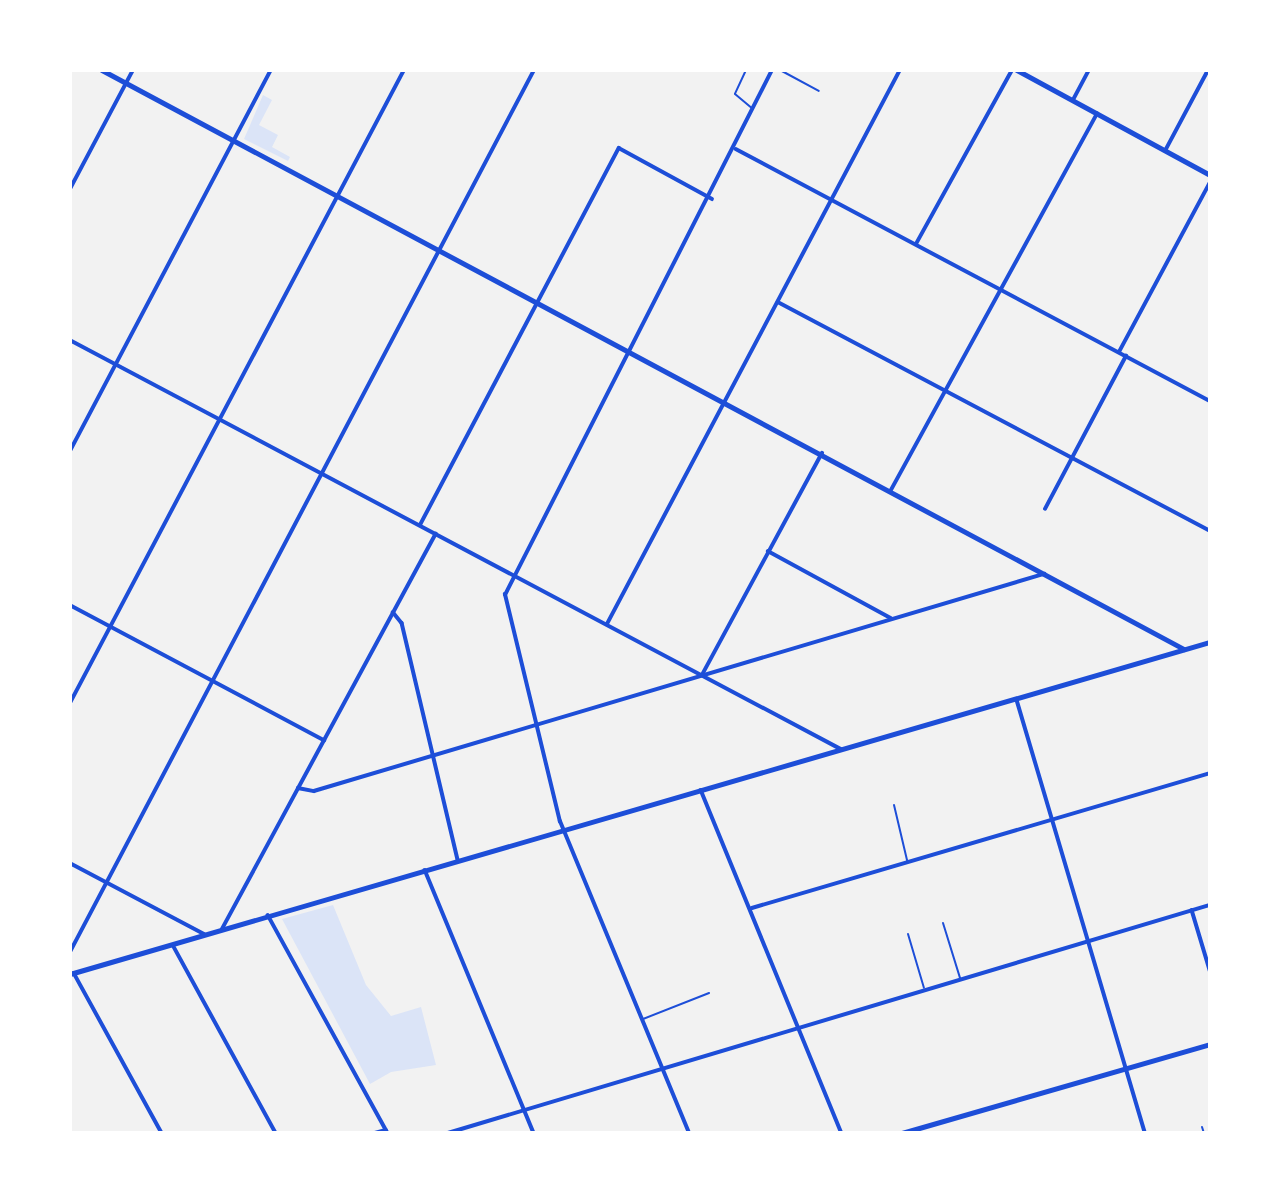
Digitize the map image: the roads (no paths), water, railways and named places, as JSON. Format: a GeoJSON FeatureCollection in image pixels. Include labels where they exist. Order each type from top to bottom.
{"type":"FeatureCollection","features":[{"type":"Feature","properties":{"kind":"street"},"geometry":{"type":"LineString","coordinates":[[103,70],[1184,649]]}},
{"type":"Feature","properties":{"kind":"street"},"geometry":{"type":"LineString","coordinates":[[70,189],[133,70]]}},
{"type":"Feature","properties":{"kind":"street"},"geometry":{"type":"LineString","coordinates":[[70,451],[271,70]]}},
{"type":"Feature","properties":{"kind":"street"},"geometry":{"type":"LineString","coordinates":[[70,703],[404,70]]}},
{"type":"Feature","properties":{"kind":"street"},"geometry":{"type":"LineString","coordinates":[[70,952],[534,70]]}},
{"type":"Feature","properties":{"kind":"street"},"geometry":{"type":"LineString","coordinates":[[689,1133],[564,831],[505,595],[512,575],[712,199],[772,70]]}},
{"type":"Feature","properties":{"kind":"street"},"geometry":{"type":"LineString","coordinates":[[607,624],[900,70]]}},
{"type":"Feature","properties":{"kind":"street"},"geometry":{"type":"LineString","coordinates":[[916,244],[1014,70],[1210,175]]}},
{"type":"Feature","properties":{"kind":"street"},"geometry":{"type":"LineString","coordinates":[[1073,100],[1089,70]]}},
{"type":"Feature","properties":{"kind":"street"},"geometry":{"type":"LineString","coordinates":[[1165,151],[1208,70]]}},
{"type":"Feature","properties":{"kind":"street"},"geometry":{"type":"LineString","coordinates":[[1202,82],[1210,86]]}},
{"type":"Feature","properties":{"kind":"street"},"geometry":{"type":"LineString","coordinates":[[891,490],[950,393],[1097,114]]}},
{"type":"Feature","properties":{"kind":"street"},"geometry":{"type":"LineString","coordinates":[[419,525],[619,148],[712,199]]}},
{"type":"Feature","properties":{"kind":"street"},"geometry":{"type":"LineString","coordinates":[[736,149],[1210,401]]}},
{"type":"Feature","properties":{"kind":"street"},"geometry":{"type":"LineString","coordinates":[[1119,352],[1210,182]]}},
{"type":"Feature","properties":{"kind":"street"},"geometry":{"type":"LineString","coordinates":[[778,302],[1210,531]]}},
{"type":"Feature","properties":{"kind":"street"},"geometry":{"type":"LineString","coordinates":[[70,340],[843,750]]}},
{"type":"Feature","properties":{"kind":"street"},"geometry":{"type":"LineString","coordinates":[[1045,509],[1126,355]]}},
{"type":"Feature","properties":{"kind":"street"},"geometry":{"type":"LineString","coordinates":[[702,675],[822,453]]}},
{"type":"Feature","properties":{"kind":"street"},"geometry":{"type":"LineString","coordinates":[[222,929],[436,533]]}},
{"type":"Feature","properties":{"kind":"street"},"geometry":{"type":"LineString","coordinates":[[768,551],[891,618]]}},
{"type":"Feature","properties":{"kind":"street"},"geometry":{"type":"LineString","coordinates":[[298,788],[314,791],[1046,573]]}},
{"type":"Feature","properties":{"kind":"street"},"geometry":{"type":"LineString","coordinates":[[70,605],[324,740]]}},
{"type":"Feature","properties":{"kind":"street"},"geometry":{"type":"LineString","coordinates":[[393,612],[402,623],[458,859]]}},
{"type":"Feature","properties":{"kind":"street"},"geometry":{"type":"LineString","coordinates":[[162,1133],[72,973],[1210,642]]}},
{"type":"Feature","properties":{"kind":"street"},"geometry":{"type":"LineString","coordinates":[[1017,700],[1145,1133]]}},
{"type":"Feature","properties":{"kind":"street"},"geometry":{"type":"LineString","coordinates":[[752,908],[1210,773]]}},
{"type":"Feature","properties":{"kind":"street"},"geometry":{"type":"LineString","coordinates":[[701,790],[752,908],[842,1133]]}},
{"type":"Feature","properties":{"kind":"street"},"geometry":{"type":"LineString","coordinates":[[70,863],[205,934]]}},
{"type":"Feature","properties":{"kind":"street"},"geometry":{"type":"LineString","coordinates":[[425,870],[534,1133]]}},
{"type":"Feature","properties":{"kind":"street"},"geometry":{"type":"LineString","coordinates":[[448,1133],[1210,905]]}},
{"type":"Feature","properties":{"kind":"street"},"geometry":{"type":"LineString","coordinates":[[1192,910],[1210,970]]}},
{"type":"Feature","properties":{"kind":"street"},"geometry":{"type":"LineString","coordinates":[[268,915],[387,1131],[375,1133]]}},
{"type":"Feature","properties":{"kind":"street"},"geometry":{"type":"LineString","coordinates":[[172,944],[276,1133]]}},
{"type":"Feature","properties":{"kind":"street"},"geometry":{"type":"LineString","coordinates":[[902,1133],[1210,1044]]}},
{"type":"Feature","properties":{"kind":"lane"},"geometry":{"type":"LineString","coordinates":[[746,70],[735,94],[754,110]]}},
{"type":"Feature","properties":{"kind":"lane"},"geometry":{"type":"LineString","coordinates":[[780,70],[818,91]]}},
{"type":"Feature","properties":{"kind":"lane"},"geometry":{"type":"LineString","coordinates":[[894,805],[907,862]]}},
{"type":"Feature","properties":{"kind":"lane"},"geometry":{"type":"LineString","coordinates":[[943,923],[960,979]]}},
{"type":"Feature","properties":{"kind":"lane"},"geometry":{"type":"LineString","coordinates":[[908,934],[924,989]]}},
{"type":"Feature","properties":{"kind":"lane"},"geometry":{"type":"LineString","coordinates":[[642,1020],[709,993]]}},
{"type":"Feature","properties":{"kind":"lane"},"geometry":{"type":"LineString","coordinates":[[1202,1126],[1204,1133]]}}]}
